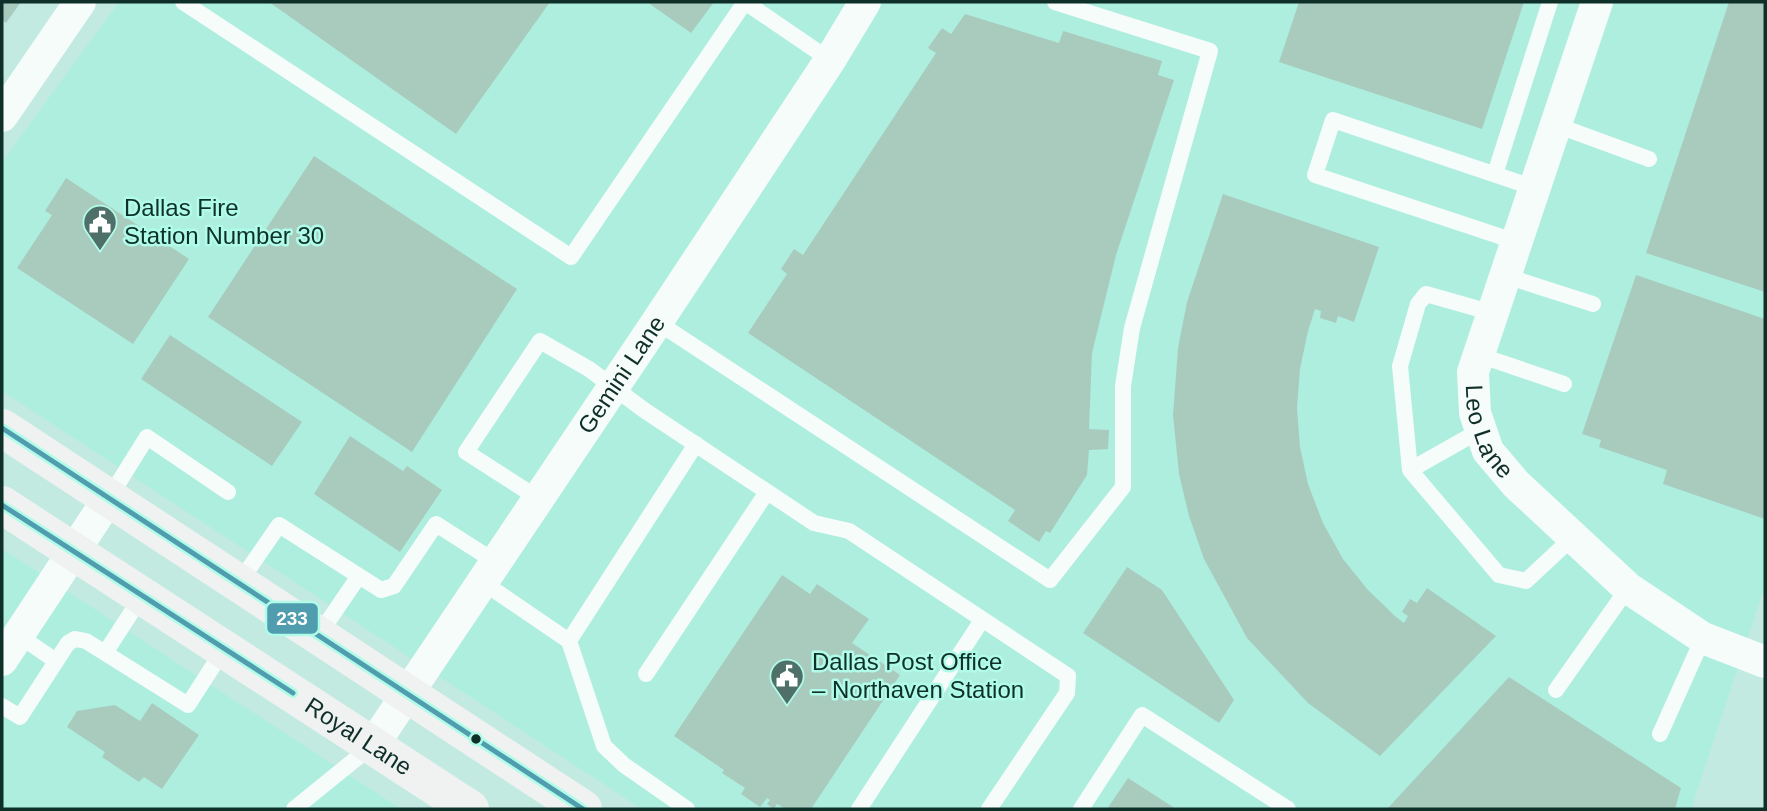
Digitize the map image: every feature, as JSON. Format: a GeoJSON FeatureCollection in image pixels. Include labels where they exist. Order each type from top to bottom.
{"type":"FeatureCollection","features":[{"type":"Feature","properties":{"kind":"main road"},"geometry":{"type":"LineString","coordinates":[[2,428],[583,809]]}},
{"type":"Feature","properties":{"kind":"main road","name":"Royal Lane"},"geometry":{"type":"LineString","coordinates":[[2,505],[470,809]]}},
{"type":"Feature","properties":{"kind":"street"},"geometry":{"type":"LineString","coordinates":[[2,116],[80,2]]}},
{"type":"Feature","properties":{"kind":"street","name":"Gemini Lane"},"geometry":{"type":"LineString","coordinates":[[373,745],[536,497],[657,322],[830,60],[865,2]]}},
{"type":"Feature","properties":{"kind":"street","name":"Leo Lane"},"geometry":{"type":"LineString","coordinates":[[1597,2],[1473,372],[1475,413],[1488,451],[1516,484],[1628,588],[1703,638],[1765,662]]}},
{"type":"Feature","properties":{"kind":"street"},"geometry":{"type":"LineString","coordinates":[[10,647],[109,498]]}},
{"type":"Feature","properties":{"kind":"lane"},"geometry":{"type":"LineString","coordinates":[[183,2],[571,257],[745,2],[830,60]]}},
{"type":"Feature","properties":{"kind":"lane"},"geometry":{"type":"LineString","coordinates":[[657,322],[1051,580],[1123,487],[1122,386],[1132,328],[1210,51],[1055,2]]}},
{"type":"Feature","properties":{"kind":"lane"},"geometry":{"type":"LineString","coordinates":[[1494,174],[1550,2]]}},
{"type":"Feature","properties":{"kind":"lane"},"geometry":{"type":"LineString","coordinates":[[1517,242],[1315,175],[1334,120],[1535,188]]}},
{"type":"Feature","properties":{"kind":"lane"},"geometry":{"type":"LineString","coordinates":[[1556,125],[1649,159]]}},
{"type":"Feature","properties":{"kind":"lane"},"geometry":{"type":"LineString","coordinates":[[1506,276],[1593,304]]}},
{"type":"Feature","properties":{"kind":"lane"},"geometry":{"type":"LineString","coordinates":[[1493,313],[1426,294],[1419,304],[1401,366],[1410,470],[1499,575],[1526,581],[1572,538]]}},
{"type":"Feature","properties":{"kind":"lane"},"geometry":{"type":"LineString","coordinates":[[536,497],[466,452],[540,341],[589,369],[814,523],[849,531],[1068,676],[1068,693],[989,809]]}},
{"type":"Feature","properties":{"kind":"lane"},"geometry":{"type":"LineString","coordinates":[[1479,355],[1564,384]]}},
{"type":"Feature","properties":{"kind":"lane"},"geometry":{"type":"LineString","coordinates":[[1410,470],[1481,430]]}},
{"type":"Feature","properties":{"kind":"lane"},"geometry":{"type":"LineString","coordinates":[[109,498],[147,438],[228,492]]}},
{"type":"Feature","properties":{"kind":"lane"},"geometry":{"type":"LineString","coordinates":[[569,640],[696,444]]}},
{"type":"Feature","properties":{"kind":"lane"},"geometry":{"type":"LineString","coordinates":[[646,674],[767,492]]}},
{"type":"Feature","properties":{"kind":"lane"},"geometry":{"type":"LineString","coordinates":[[239,583],[279,525],[381,590],[394,586],[436,524],[569,640],[604,746],[624,765],[687,809]]}},
{"type":"Feature","properties":{"kind":"lane"},"geometry":{"type":"LineString","coordinates":[[318,636],[359,576]]}},
{"type":"Feature","properties":{"kind":"lane"},"geometry":{"type":"LineString","coordinates":[[1556,690],[1628,588]]}},
{"type":"Feature","properties":{"kind":"lane"},"geometry":{"type":"LineString","coordinates":[[105,653],[142,596]]}},
{"type":"Feature","properties":{"kind":"lane"},"geometry":{"type":"LineString","coordinates":[[859,809],[982,620]]}},
{"type":"Feature","properties":{"kind":"lane"},"geometry":{"type":"LineString","coordinates":[[1660,734],[1703,638]]}},
{"type":"Feature","properties":{"kind":"lane"},"geometry":{"type":"LineString","coordinates":[[2,706],[20,718],[68,643],[75,639],[86,641],[188,705],[224,649]]}},
{"type":"Feature","properties":{"kind":"lane"},"geometry":{"type":"LineString","coordinates":[[10,647],[56,661]]}},
{"type":"Feature","properties":{"kind":"lane"},"geometry":{"type":"LineString","coordinates":[[1081,809],[1142,715],[1288,809]]}},
{"type":"Feature","properties":{"kind":"lane"},"geometry":{"type":"LineString","coordinates":[[294,809],[373,745]]}},
{"type":"Feature","properties":{"kind":"shaded area"},"geometry":{"type":"Polygon","coordinates":[[[119,2],[1765,2],[1765,585],[1691,809],[642,809],[2,391],[2,162],[119,2]]]}},
{"type":"Feature","properties":{"kind":"shaded area"},"geometry":{"type":"Polygon","coordinates":[[[2,549],[27,565],[401,809],[2,809],[2,549]]]}},
{"type":"Feature","properties":{"kind":"building"},"geometry":{"type":"Polygon","coordinates":[[[2,2],[21,2],[6,23],[2,20],[2,2]]]}},
{"type":"Feature","properties":{"kind":"building"},"geometry":{"type":"Polygon","coordinates":[[[269,2],[550,2],[456,134],[269,2]]]}},
{"type":"Feature","properties":{"kind":"building"},"geometry":{"type":"Polygon","coordinates":[[[647,2],[714,2],[691,33],[647,2]]]}},
{"type":"Feature","properties":{"kind":"building"},"geometry":{"type":"Polygon","coordinates":[[[1299,2],[1524,2],[1482,129],[1279,62],[1299,2]]]}},
{"type":"Feature","properties":{"kind":"building"},"geometry":{"type":"Polygon","coordinates":[[[1729,2],[1765,2],[1765,292],[1646,253],[1729,2]]]}},
{"type":"Feature","properties":{"kind":"building"},"geometry":{"type":"Polygon","coordinates":[[[965,14],[1059,43],[1063,31],[1162,61],[1158,75],[1174,80],[1116,255],[1092,353],[1089,429],[1109,430],[1108,449],[1089,450],[1087,475],[1050,533],[1046,531],[1039,542],[1008,521],[1015,510],[748,333],[787,274],[781,269],[794,249],[803,255],[936,53],[928,48],[942,28],[951,34],[965,14]]]}},
{"type":"Feature","properties":{"kind":"building"},"geometry":{"type":"Polygon","coordinates":[[[314,156],[517,289],[412,452],[208,317],[314,156]]]}},
{"type":"Feature","properties":{"kind":"building"},"geometry":{"type":"Polygon","coordinates":[[[66,178],[189,259],[133,344],[17,268],[52,215],[45,211],[66,178]]]}},
{"type":"Feature","properties":{"kind":"building"},"geometry":{"type":"Polygon","coordinates":[[[1223,194],[1379,247],[1354,322],[1338,316],[1336,323],[1320,318],[1321,311],[1315,309],[1308,331],[1300,369],[1297,408],[1300,447],[1308,484],[1323,523],[1343,559],[1368,590],[1396,617],[1404,623],[1408,616],[1402,612],[1410,599],[1417,603],[1427,588],[1496,636],[1380,756],[1308,703],[1247,638],[1204,559],[1189,516],[1179,474],[1173,415],[1178,348],[1187,302],[1223,194]]]}},
{"type":"Feature","properties":{"kind":"building"},"geometry":{"type":"Polygon","coordinates":[[[1636,275],[1765,319],[1765,519],[1663,484],[1667,470],[1599,447],[1601,440],[1582,434],[1636,275]]]}},
{"type":"Feature","properties":{"kind":"building"},"geometry":{"type":"Polygon","coordinates":[[[170,335],[302,422],[272,466],[141,379],[170,335]]]}},
{"type":"Feature","properties":{"kind":"building"},"geometry":{"type":"Polygon","coordinates":[[[350,436],[403,471],[407,466],[442,490],[400,552],[314,494],[350,436]]]}},
{"type":"Feature","properties":{"kind":"building"},"geometry":{"type":"Polygon","coordinates":[[[1127,567],[1162,590],[1234,700],[1219,723],[1083,633],[1127,567]]]}},
{"type":"Feature","properties":{"kind":"building","name":"Dallas Post Office – Northaven Station"},"geometry":{"type":"Polygon","coordinates":[[[782,575],[810,594],[817,584],[869,619],[852,643],[900,675],[811,809],[786,809],[777,804],[774,809],[767,804],[770,800],[767,798],[760,807],[741,794],[745,788],[722,773],[724,770],[674,736],[782,575]]]}},
{"type":"Feature","properties":{"kind":"building"},"geometry":{"type":"Polygon","coordinates":[[[1509,677],[1681,788],[1675,809],[1387,809],[1509,677]]]}},
{"type":"Feature","properties":{"kind":"building"},"geometry":{"type":"Polygon","coordinates":[[[152,703],[199,735],[162,789],[144,777],[139,782],[102,757],[105,752],[67,727],[77,711],[115,705],[140,721],[152,703]]]}},
{"type":"Feature","properties":{"kind":"building"},"geometry":{"type":"Polygon","coordinates":[[[1128,778],[1176,809],[1107,809],[1128,778]]]}},
{"type":"Feature","properties":{"kind":"transit line","name":"233"},"geometry":{"type":"LineString","coordinates":[[2,428],[583,809]]}},
{"type":"Feature","properties":{"kind":"transit line","name":"233"},"geometry":{"type":"LineString","coordinates":[[2,505],[293,693]]}},
{"type":"Feature","properties":{"kind":"place","name":"Dallas Fire Station Number 30"},"geometry":{"type":"Point","coordinates":[100,252]}},
{"type":"Feature","properties":{"kind":"place","name":"Dallas Post Office – Northaven Station"},"geometry":{"type":"Point","coordinates":[787,706]}}]}
